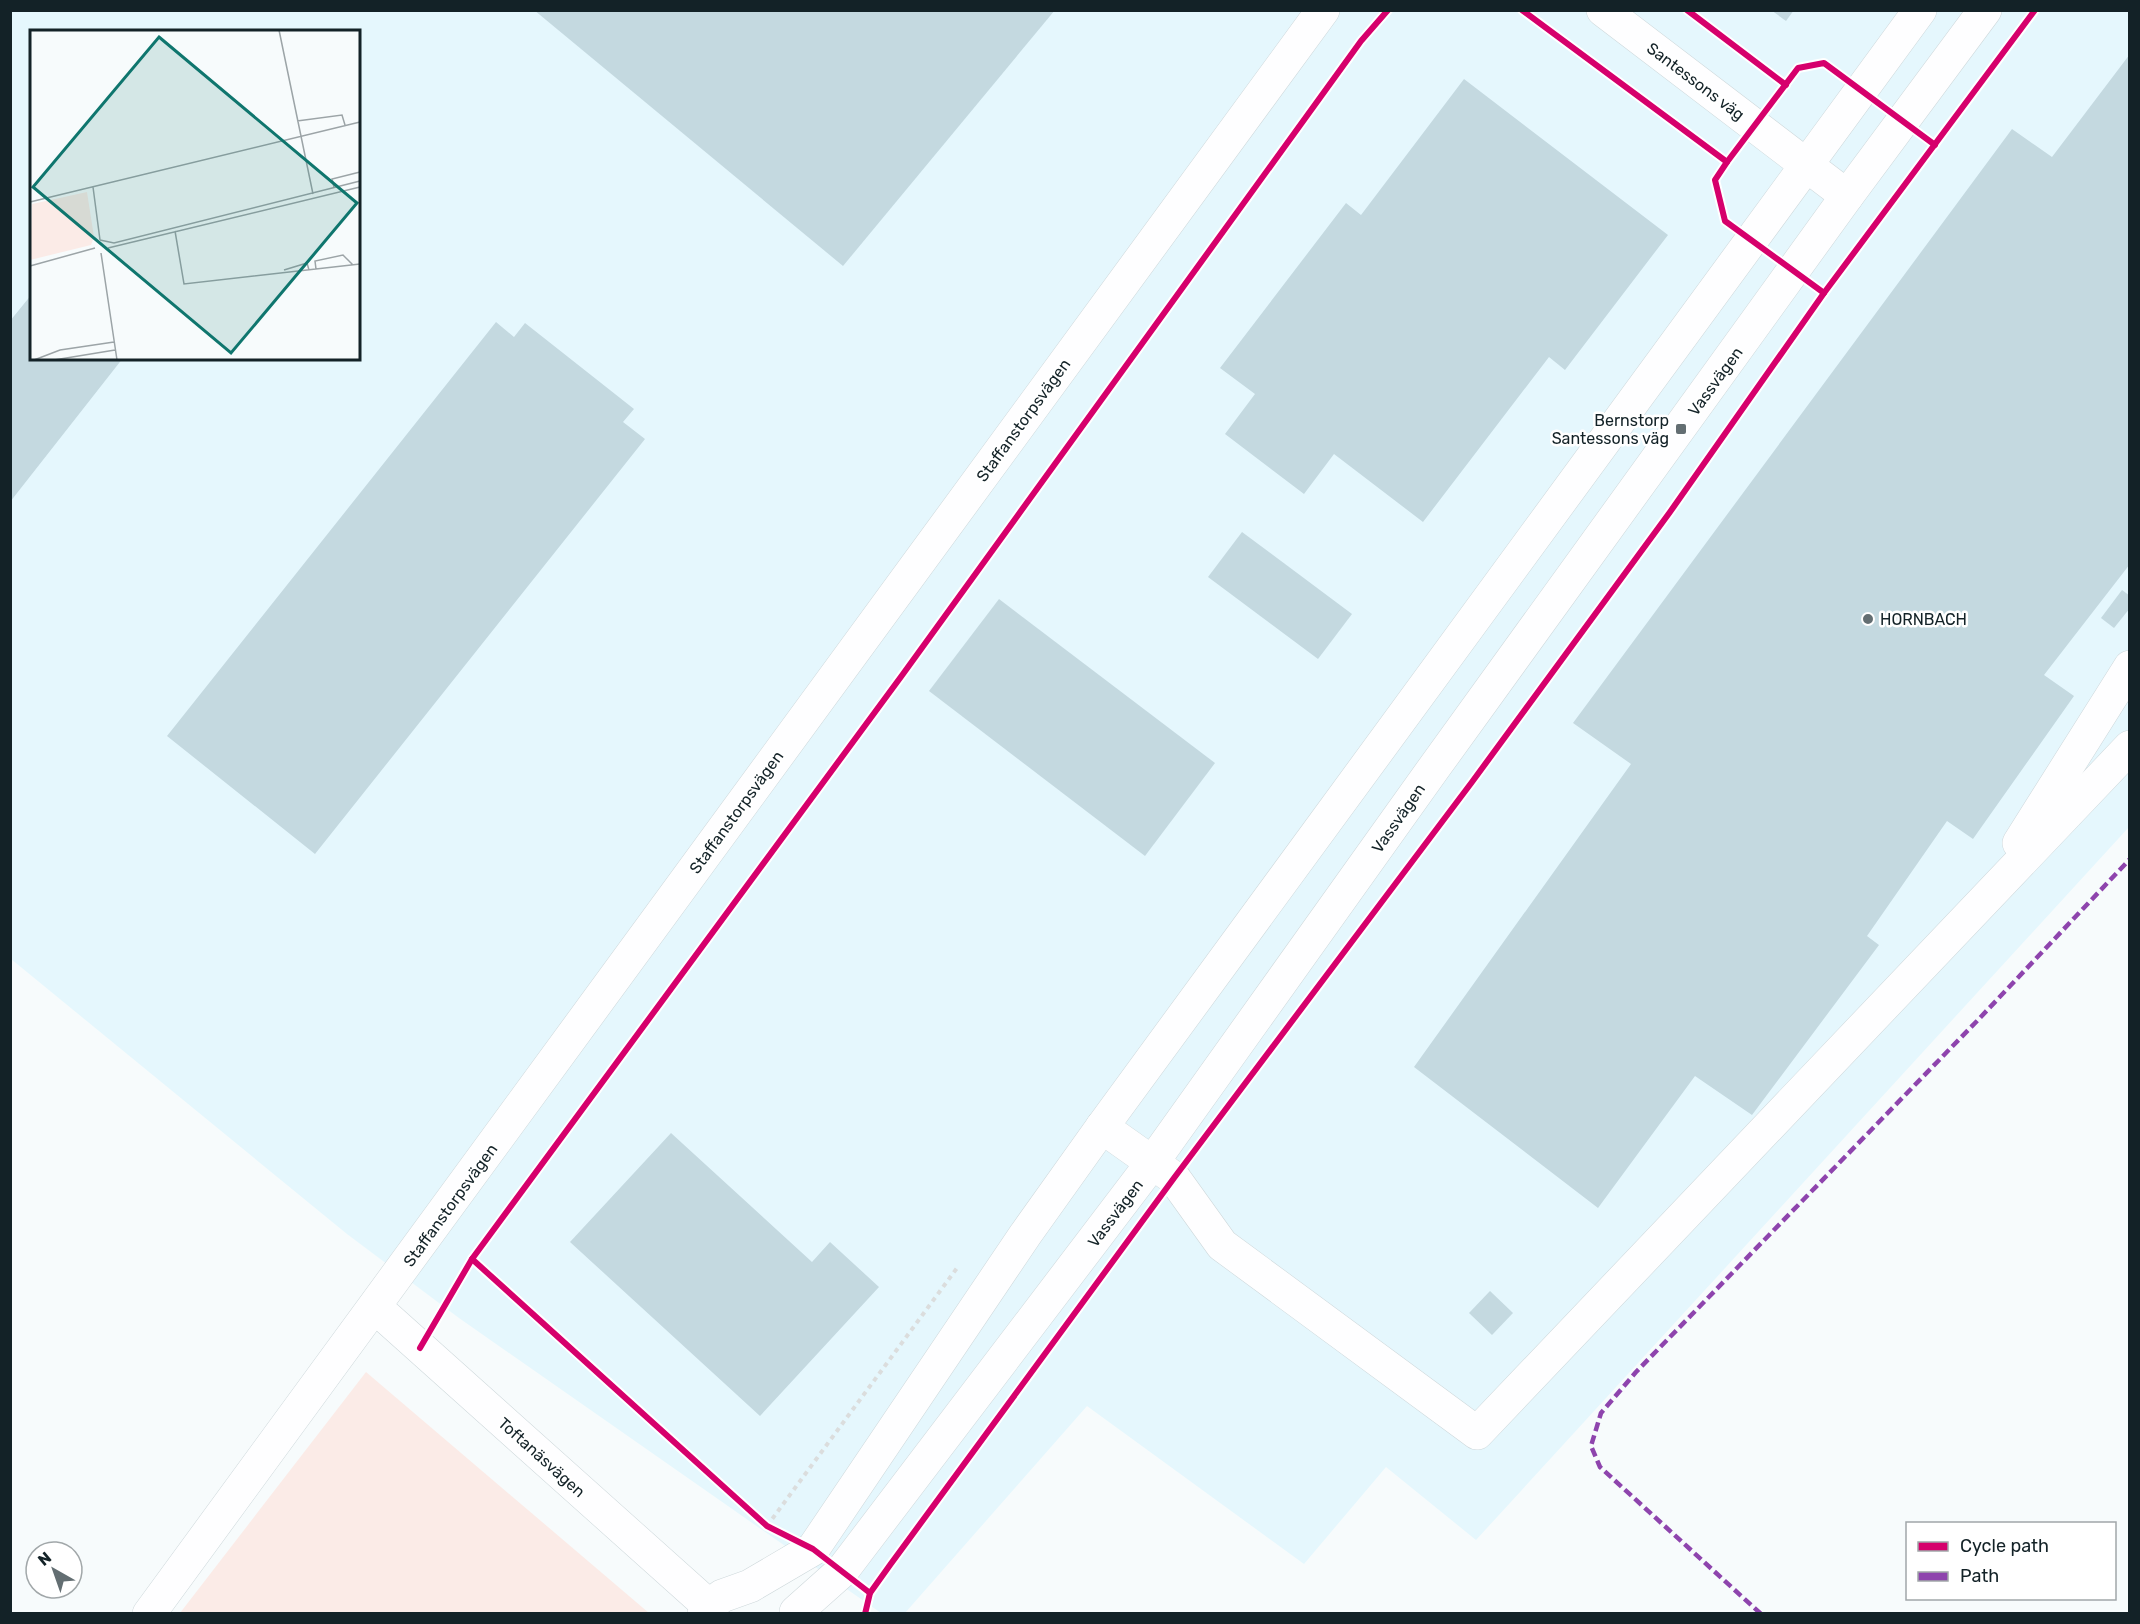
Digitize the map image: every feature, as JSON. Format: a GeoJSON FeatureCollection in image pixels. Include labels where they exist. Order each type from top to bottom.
{"type":"FeatureCollection","features":[{"type":"Feature","properties":{"kind":"street","name":"Staffanstorpsvägen"},"geometry":{"type":"LineString","coordinates":[[149,1614],[1323,10]]}},
{"type":"Feature","properties":{"kind":"street","name":"Santessons väg"},"geometry":{"type":"LineString","coordinates":[[1603,10],[1847,196]]}},
{"type":"Feature","properties":{"kind":"street","name":"Vassvägen"},"geometry":{"type":"LineString","coordinates":[[796,1613],[843,1571],[1152,1163],[1847,196],[1985,10]]}},
{"type":"Feature","properties":{"kind":"street"},"geometry":{"type":"LineString","coordinates":[[707,1610],[722,1596],[750,1586],[813,1549],[1025,1235],[1102,1127],[1808,165],[1912,13]]}},
{"type":"Feature","properties":{"kind":"street"},"geometry":{"type":"LineString","coordinates":[[1982,903],[2130,667]]}},
{"type":"Feature","properties":{"kind":"street"},"geometry":{"type":"LineString","coordinates":[[1102,1127],[1174,1178],[1222,1245],[1477,1433],[2130,747]]}},
{"type":"Feature","properties":{"kind":"street","name":"Toftanäsvägen"},"geometry":{"type":"LineString","coordinates":[[375,1307],[707,1610]]}},
{"type":"Feature","properties":{"kind":"street"},"geometry":{"type":"LineString","coordinates":[[750,1586],[775,1595],[796,1613]]}},
{"type":"Feature","properties":{"kind":"shaded area"},"geometry":{"type":"Polygon","coordinates":[[[10,11],[2129,11],[2129,827],[1476,1540],[1386,1467],[1304,1564],[1087,1406],[905,1613],[881,1613],[459,1318],[347,1234],[11,959],[10,11]]]}},
{"type":"Feature","properties":{"kind":"shaded area"},"geometry":{"type":"Polygon","coordinates":[[[366,1372],[649,1613],[180,1613],[366,1372]]]}},
{"type":"Feature","properties":{"kind":"building"},"geometry":{"type":"Polygon","coordinates":[[[534,10],[1055,10],[843,266],[534,10]]]}},
{"type":"Feature","properties":{"kind":"building"},"geometry":{"type":"Polygon","coordinates":[[[1771,10],[1794,10],[1786,21],[1771,10]]]}},
{"type":"Feature","properties":{"kind":"building","name":"HORNBACH"},"geometry":{"type":"Polygon","coordinates":[[[2130,54],[2130,564],[2044,675],[2074,696],[1973,839],[1947,821],[1867,936],[1879,945],[1752,1115],[1695,1076],[1598,1208],[1414,1067],[1631,764],[1573,723],[2012,129],[2052,157],[2130,54]]]}},
{"type":"Feature","properties":{"kind":"building"},"geometry":{"type":"Polygon","coordinates":[[[1464,79],[1668,235],[1565,370],[1549,357],[1423,522],[1334,454],[1304,494],[1225,434],[1255,394],[1220,368],[1346,203],[1361,215],[1464,79]]]}},
{"type":"Feature","properties":{"kind":"building"},"geometry":{"type":"Polygon","coordinates":[[[30,296],[30,360],[121,360],[10,502],[10,321],[30,296]]]}},
{"type":"Feature","properties":{"kind":"building"},"geometry":{"type":"Polygon","coordinates":[[[496,322],[514,337],[525,323],[634,409],[623,422],[645,439],[315,854],[167,736],[496,322]]]}},
{"type":"Feature","properties":{"kind":"building"},"geometry":{"type":"Polygon","coordinates":[[[1242,532],[1352,614],[1318,659],[1208,577],[1242,532]]]}},
{"type":"Feature","properties":{"kind":"building"},"geometry":{"type":"Polygon","coordinates":[[[2122,590],[2130,596],[2130,608],[2114,628],[2101,618],[2122,590]]]}},
{"type":"Feature","properties":{"kind":"building"},"geometry":{"type":"Polygon","coordinates":[[[999,599],[1215,763],[1145,856],[929,691],[999,599]]]}},
{"type":"Feature","properties":{"kind":"building"},"geometry":{"type":"Polygon","coordinates":[[[671,1133],[812,1262],[830,1242],[879,1287],[760,1416],[570,1242],[671,1133]]]}},
{"type":"Feature","properties":{"kind":"building"},"geometry":{"type":"Polygon","coordinates":[[[1490,1291],[1513,1313],[1492,1335],[1469,1313],[1490,1291]]]}},
{"type":"Feature","properties":{"kind":"marked path"},"geometry":{"type":"LineString","coordinates":[[1761,1614],[1600,1467],[1591,1446],[1601,1413],[1636,1372],[1977,1021],[2130,859]]}},
{"type":"Feature","properties":{"kind":"cycle path"},"geometry":{"type":"LineString","coordinates":[[420,1348],[472,1259],[903,674],[1361,41],[1388,10]]}},
{"type":"Feature","properties":{"kind":"cycle path"},"geometry":{"type":"LineString","coordinates":[[1522,10],[1727,162],[1715,180],[1725,221],[1824,293]]}},
{"type":"Feature","properties":{"kind":"cycle path"},"geometry":{"type":"LineString","coordinates":[[1687,10],[1786,85]]}},
{"type":"Feature","properties":{"kind":"cycle path"},"geometry":{"type":"LineString","coordinates":[[865,1614],[870,1593],[890,1565],[1174,1178],[1472,782],[1670,512],[1824,293],[2035,10]]}},
{"type":"Feature","properties":{"kind":"cycle path"},"geometry":{"type":"LineString","coordinates":[[1727,162],[1798,68],[1824,63],[1935,145]]}},
{"type":"Feature","properties":{"kind":"cycle path"},"geometry":{"type":"LineString","coordinates":[[472,1259],[767,1526],[813,1549],[870,1593]]}},
{"type":"Feature","properties":{"kind":"place","name":"Bernstorp Santessons väg"},"geometry":{"type":"Point","coordinates":[1681,429]}},
{"type":"Feature","properties":{"kind":"place","name":"HORNBACH"},"geometry":{"type":"Point","coordinates":[1868,619]}}]}
